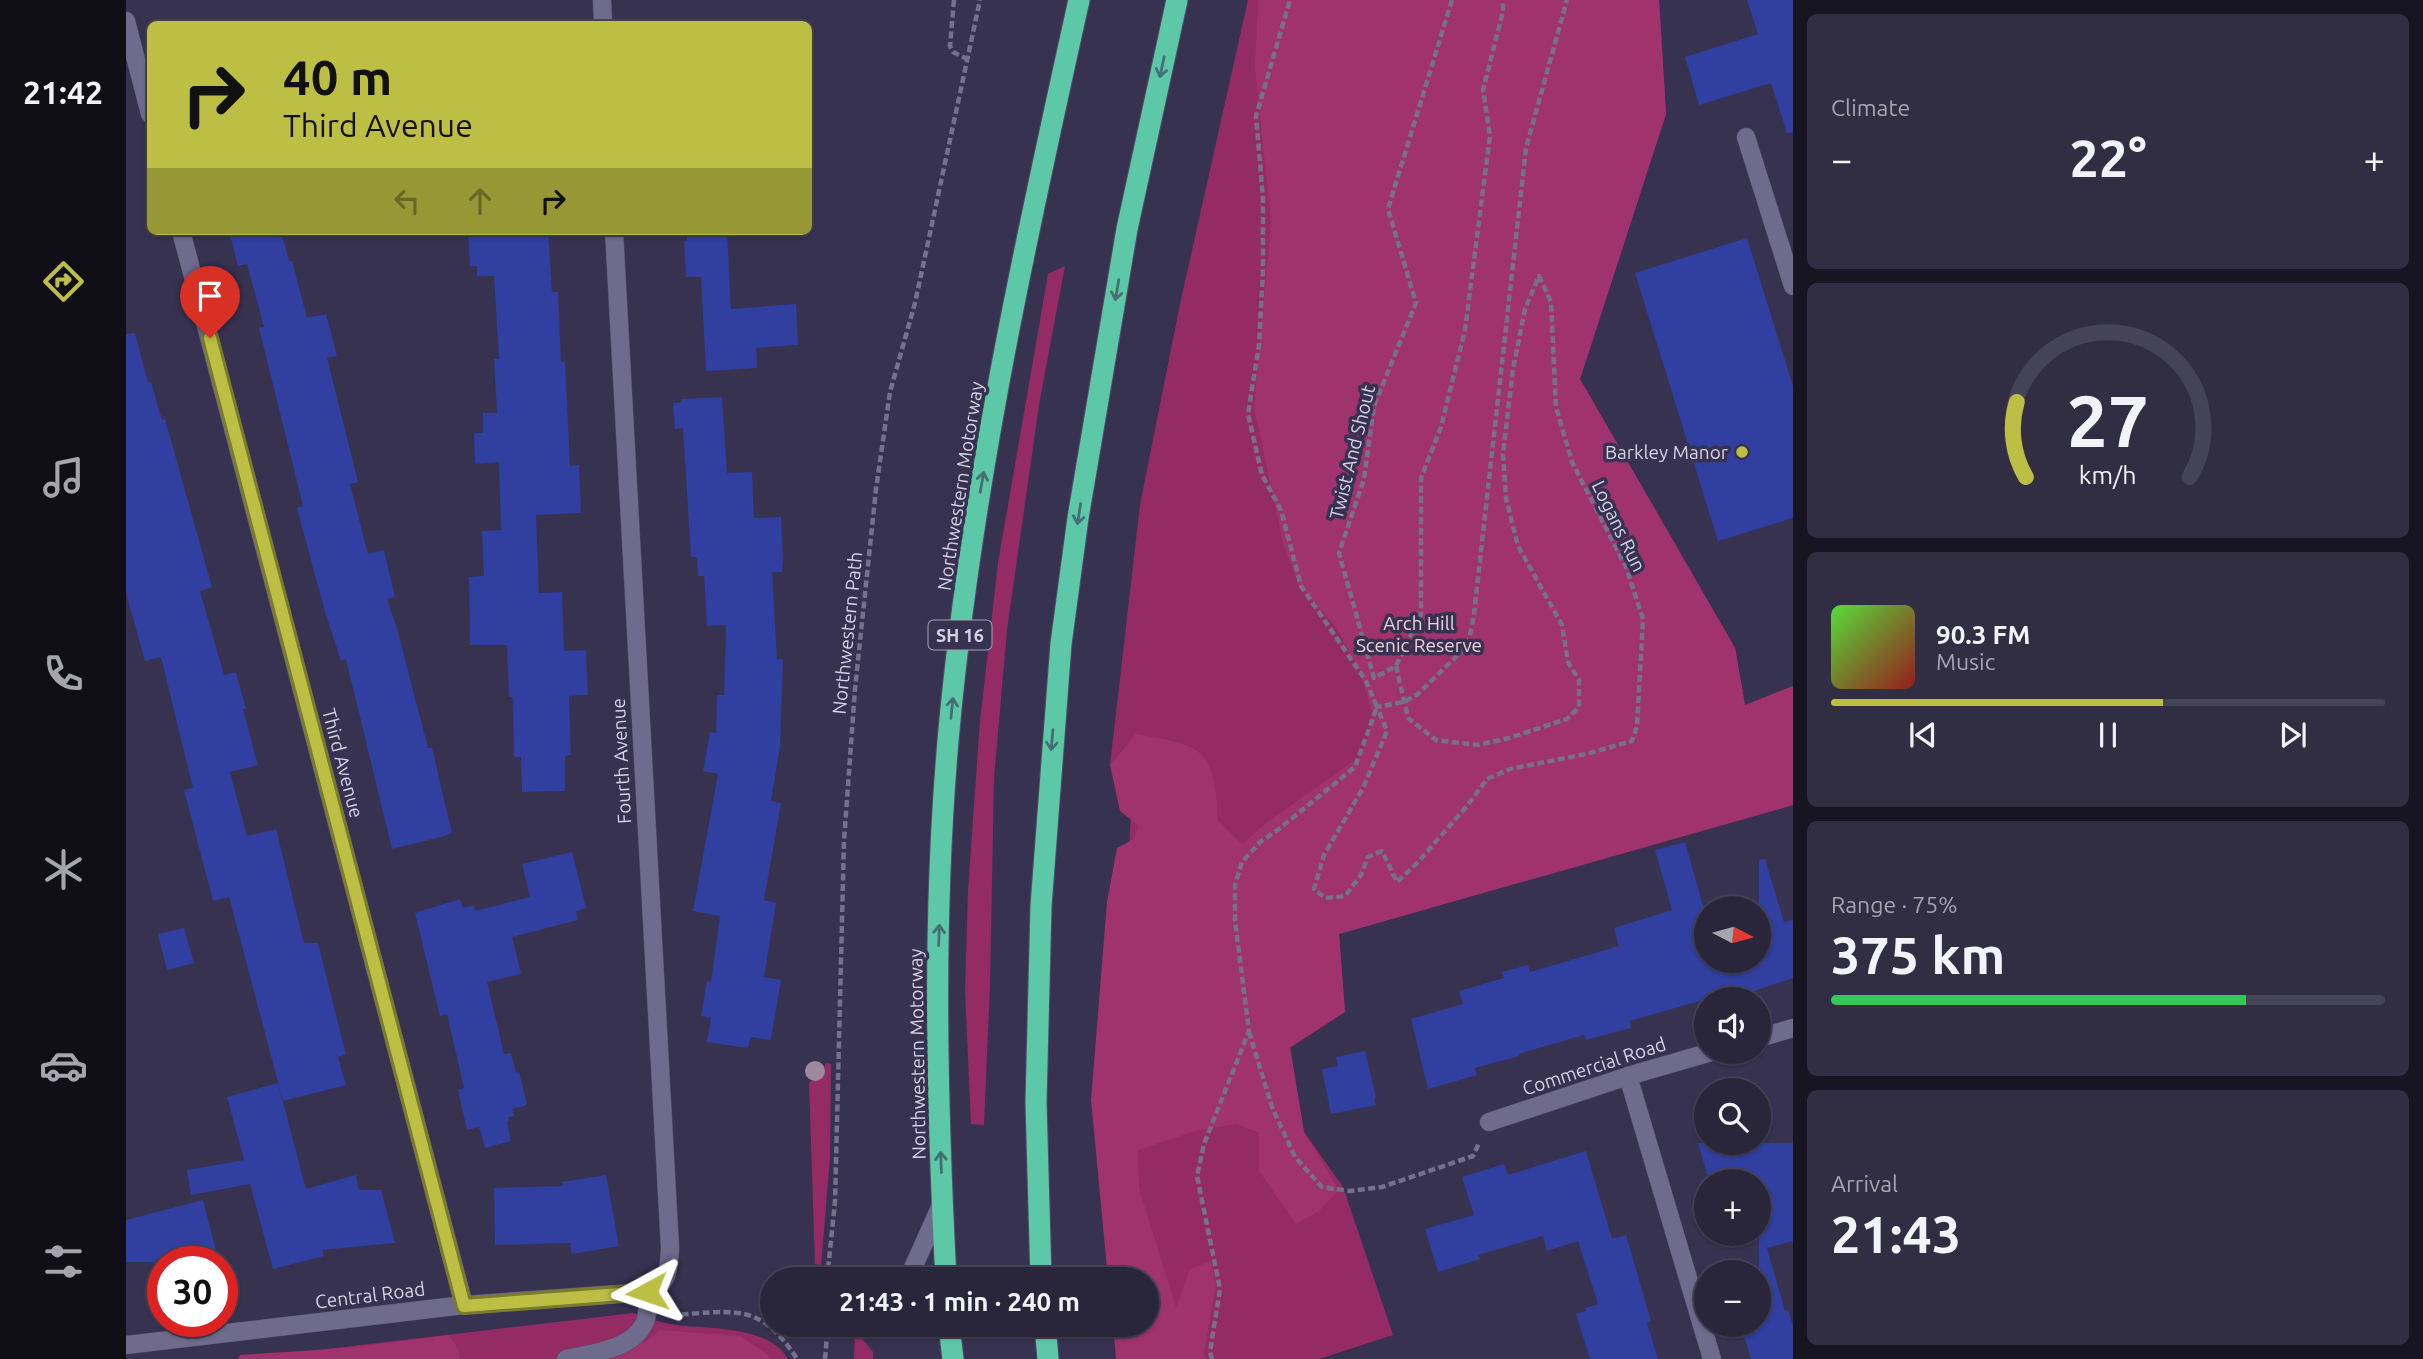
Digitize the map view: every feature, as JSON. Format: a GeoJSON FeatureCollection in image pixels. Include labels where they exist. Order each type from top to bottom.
{"type":"FeatureCollection","features":[{"type":"Feature","properties":{"kind":"highway","name":"Northwestern Motorway"},"geometry":{"type":"LineString","coordinates":[[945,1267],[937,1069],[937,973],[942,843],[953,696],[973,530],[1003,363],[1026,240],[1079,0]]}},
{"type":"Feature","properties":{"kind":"highway"},"geometry":{"type":"LineString","coordinates":[[1041,1267],[1036,1102],[1041,906],[1061,645],[1078,518],[1125,243],[1177,0]]}},
{"type":"Feature","properties":{"kind":"highway"},"geometry":{"type":"LineString","coordinates":[[950,1337],[953,1359]]}},
{"type":"Feature","properties":{"kind":"highway"},"geometry":{"type":"LineString","coordinates":[[1046,1337],[1048,1359]]}},
{"type":"Feature","properties":{"kind":"street"},"geometry":{"type":"LineString","coordinates":[[602,0],[603,21]]}},
{"type":"Feature","properties":{"kind":"street"},"geometry":{"type":"LineString","coordinates":[[126,21],[147,102]]}},
{"type":"Feature","properties":{"kind":"street"},"geometry":{"type":"LineString","coordinates":[[1746,137],[1793,286]]}},
{"type":"Feature","properties":{"kind":"street","name":"Third Avenue"},"geometry":{"type":"LineString","coordinates":[[182,235],[464,1306]]}},
{"type":"Feature","properties":{"kind":"street","name":"Fourth Avenue"},"geometry":{"type":"LineString","coordinates":[[566,1359],[624,1345],[644,1326],[653,1289],[667,1278],[670,1248],[614,235]]}},
{"type":"Feature","properties":{"kind":"street"},"geometry":{"type":"LineString","coordinates":[[1771,1034],[1793,1028]]}},
{"type":"Feature","properties":{"kind":"street","name":"Commercial Road"},"geometry":{"type":"LineString","coordinates":[[1489,1122],[1694,1057]]}},
{"type":"Feature","properties":{"kind":"street"},"geometry":{"type":"LineString","coordinates":[[1628,1076],[1712,1359]]}},
{"type":"Feature","properties":{"kind":"street"},"geometry":{"type":"LineString","coordinates":[[913,1267],[942,1201]]}},
{"type":"Feature","properties":{"kind":"street","name":"Central Road"},"geometry":{"type":"LineString","coordinates":[[126,1345],[464,1306],[653,1289]]}},
{"type":"Feature","properties":{"kind":"path"},"geometry":{"type":"LineString","coordinates":[[954,0],[950,46],[953,52],[967,59]]}},
{"type":"Feature","properties":{"kind":"path","name":"Northwestern Path"},"geometry":{"type":"LineString","coordinates":[[828,1267],[835,1202],[844,841],[855,689],[876,489],[890,392],[915,303],[980,0]]}},
{"type":"Feature","properties":{"kind":"path"},"geometry":{"type":"LineString","coordinates":[[1290,0],[1256,116],[1263,198],[1263,270],[1259,345],[1248,414],[1262,475],[1281,510],[1301,586],[1367,684],[1377,707],[1355,766],[1279,830],[1260,842],[1241,862],[1235,885],[1235,921],[1249,1031],[1278,1120],[1295,1157],[1322,1187],[1350,1191],[1382,1187],[1473,1156]]}},
{"type":"Feature","properties":{"kind":"path","name":"Twist And Shout"},"geometry":{"type":"LineString","coordinates":[[1374,678],[1339,553],[1364,479],[1374,406],[1416,303],[1388,209],[1452,0]]}},
{"type":"Feature","properties":{"kind":"path"},"geometry":{"type":"LineString","coordinates":[[1367,684],[1396,666],[1421,614],[1421,478],[1441,427],[1465,330],[1490,136],[1483,90],[1503,11],[1503,0]]}},
{"type":"Feature","properties":{"kind":"path"},"geometry":{"type":"LineString","coordinates":[[1377,707],[1404,702],[1418,694],[1468,645],[1474,614],[1526,148],[1567,0]]}},
{"type":"Feature","properties":{"kind":"path","name":"Logans Run"},"geometry":{"type":"LineString","coordinates":[[1377,707],[1387,731],[1363,788],[1324,855],[1314,889],[1325,898],[1345,895],[1362,875],[1368,856],[1382,851],[1397,882],[1467,806],[1487,779],[1510,769],[1586,754],[1632,741],[1637,726],[1643,619],[1626,567],[1572,462],[1556,407],[1551,302],[1539,276],[1525,309],[1513,369],[1503,454],[1506,498],[1518,547],[1562,625],[1568,662],[1579,680],[1578,707],[1567,719],[1509,738],[1478,745],[1436,740],[1408,718],[1396,666]]}},
{"type":"Feature","properties":{"kind":"path"},"geometry":{"type":"LineString","coordinates":[[1367,684],[1371,669]]}},
{"type":"Feature","properties":{"kind":"path"},"geometry":{"type":"LineString","coordinates":[[1212,1359],[1210,1352],[1220,1289],[1197,1176],[1204,1144],[1249,1031]]}},
{"type":"Feature","properties":{"kind":"path"},"geometry":{"type":"LineString","coordinates":[[653,1289],[670,1315],[743,1312],[761,1318],[773,1327],[797,1359]]}},
{"type":"Feature","properties":{"kind":"path"},"geometry":{"type":"LineString","coordinates":[[825,1359],[827,1337]]}},
{"type":"Feature","properties":{"kind":"green space","name":"Arch Hill Scenic Reserve"},"geometry":{"type":"Polygon","coordinates":[[[1248,0],[1258,0],[1256,62],[1659,0],[1666,114],[1580,379],[1735,648],[1745,705],[1793,686],[1793,805],[1339,934],[1345,1012],[1290,1048],[1304,1132],[1343,1187],[1393,1335],[1319,1359],[1124,1359],[1138,1337],[1159,1337],[1159,1267],[1144,1267],[1113,1106],[1136,735],[1110,765],[1140,505],[1180,304],[1248,0]]]}},
{"type":"Feature","properties":{"kind":"green space","name":"Arch Hill Scenic Reserve"},"geometry":{"type":"Polygon","coordinates":[[[1258,0],[1659,0],[1666,114],[1580,379],[1735,648],[1745,705],[1793,686],[1793,805],[1339,934],[1345,1012],[1290,1047],[1304,1132],[1339,1190],[1319,1211],[1296,1224],[1259,1171],[1259,1133],[1237,1124],[1199,1130],[1138,1150],[1139,1188],[1176,1307],[1190,1269],[1211,1261],[1216,1284],[1204,1352],[1206,1359],[1116,1359],[1114,1337],[1159,1337],[1159,1267],[1107,1267],[1091,1100],[1107,902],[1117,848],[1134,839],[1139,826],[1120,811],[1110,765],[1136,734],[1177,742],[1191,748],[1201,755],[1213,778],[1218,821],[1242,844],[1266,823],[1362,755],[1373,715],[1358,666],[1334,624],[1299,586],[1283,543],[1254,406],[1271,222],[1255,67],[1258,0]]]}},
{"type":"Feature","properties":{"kind":"green space"},"geometry":{"type":"Polygon","coordinates":[[[1065,266],[1039,405],[1007,630],[994,778],[984,1125],[971,1124],[965,992],[968,891],[980,721],[998,563],[1048,274],[1065,266]]]}},
{"type":"Feature","properties":{"kind":"green space"},"geometry":{"type":"Polygon","coordinates":[[[826,1063],[831,1064],[830,1158],[821,1265],[815,1264],[809,1083],[823,1073],[826,1063]]]}},
{"type":"Feature","properties":{"kind":"green space"},"geometry":{"type":"Polygon","coordinates":[[[633,1313],[670,1324],[751,1334],[779,1348],[788,1359],[241,1359],[633,1313]]]}},
{"type":"Feature","properties":{"kind":"green space"},"geometry":{"type":"Polygon","coordinates":[[[661,1330],[740,1336],[771,1359],[595,1359],[645,1342],[661,1330]]]}},
{"type":"Feature","properties":{"kind":"green space"},"geometry":{"type":"Polygon","coordinates":[[[449,1335],[459,1350],[459,1359],[238,1359],[240,1355],[348,1348],[449,1335]]]}},
{"type":"Feature","properties":{"kind":"green space"},"geometry":{"type":"Polygon","coordinates":[[[855,1337],[861,1337],[873,1352],[873,1359],[854,1359],[855,1337]]]}},
{"type":"Feature","properties":{"kind":"building"},"geometry":{"type":"Polygon","coordinates":[[[1747,0],[1793,0],[1793,132],[1787,133],[1771,83],[1699,105],[1685,57],[1758,34],[1747,0]]]}},
{"type":"Feature","properties":{"kind":"building"},"geometry":{"type":"Polygon","coordinates":[[[230,235],[282,235],[307,318],[326,314],[337,356],[327,358],[358,482],[350,484],[368,554],[384,550],[395,597],[387,599],[428,748],[432,748],[452,833],[392,849],[346,659],[341,661],[325,612],[297,508],[303,506],[259,328],[264,327],[247,264],[238,266],[230,235]]]}},
{"type":"Feature","properties":{"kind":"building"},"geometry":{"type":"Polygon","coordinates":[[[468,235],[548,235],[552,292],[558,292],[561,362],[565,362],[570,466],[579,465],[581,513],[536,515],[539,593],[562,592],[564,651],[586,650],[588,695],[569,696],[571,755],[565,756],[565,791],[522,792],[521,757],[514,757],[513,697],[509,697],[507,645],[470,645],[469,577],[484,576],[482,531],[501,530],[499,462],[475,464],[474,433],[483,433],[483,413],[497,413],[494,359],[499,359],[494,276],[477,276],[477,266],[470,266],[468,235]]]}},
{"type":"Feature","properties":{"kind":"building"},"geometry":{"type":"Polygon","coordinates":[[[687,235],[727,235],[731,309],[796,304],[798,345],[756,348],[757,368],[706,371],[701,277],[686,277],[684,241],[687,241],[687,235]]]}},
{"type":"Feature","properties":{"kind":"building","name":"Barkley Manor"},"geometry":{"type":"Polygon","coordinates":[[[1747,238],[1793,386],[1793,518],[1718,541],[1635,273],[1747,238]]]}},
{"type":"Feature","properties":{"kind":"building"},"geometry":{"type":"Polygon","coordinates":[[[135,333],[148,383],[151,382],[162,420],[165,419],[212,587],[200,591],[224,675],[236,672],[246,709],[243,709],[258,765],[230,772],[247,836],[276,829],[304,943],[318,943],[346,1054],[338,1057],[346,1085],[283,1101],[229,897],[213,901],[184,790],[193,788],[161,657],[145,661],[126,593],[126,334],[135,333]]]}},
{"type":"Feature","properties":{"kind":"building"},"geometry":{"type":"Polygon","coordinates":[[[722,397],[727,473],[752,472],[754,518],[781,517],[783,558],[782,572],[772,572],[777,659],[783,659],[780,747],[771,801],[781,803],[764,900],[776,903],[764,977],[781,980],[771,1040],[751,1037],[748,1048],[707,1042],[711,1018],[701,1016],[707,981],[711,982],[720,916],[693,911],[718,774],[703,771],[710,732],[716,733],[717,695],[724,695],[726,625],[707,626],[704,576],[698,576],[697,557],[691,557],[683,428],[675,429],[673,403],[682,402],[681,399],[722,397]]]}},
{"type":"Feature","properties":{"kind":"building"},"geometry":{"type":"Polygon","coordinates":[[[1685,842],[1700,896],[1694,896],[1694,973],[1771,973],[1771,896],[1759,896],[1759,860],[1765,859],[1784,922],[1793,920],[1793,978],[1766,987],[1694,987],[1694,1002],[1630,1021],[1631,1028],[1586,1040],[1584,1035],[1518,1054],[1519,1056],[1475,1068],[1477,1075],[1428,1089],[1411,1019],[1463,1004],[1459,991],[1504,978],[1502,972],[1528,965],[1530,972],[1619,946],[1614,928],[1672,910],[1655,850],[1685,842]]]}},
{"type":"Feature","properties":{"kind":"building"},"geometry":{"type":"Polygon","coordinates":[[[572,852],[586,908],[576,911],[578,920],[512,937],[521,974],[487,982],[504,1054],[511,1053],[527,1105],[512,1109],[514,1116],[508,1117],[511,1141],[485,1148],[479,1127],[467,1130],[458,1090],[464,1088],[447,1014],[440,1016],[415,913],[460,899],[463,908],[474,905],[475,911],[530,897],[522,864],[572,852]]]}},
{"type":"Feature","properties":{"kind":"building"},"geometry":{"type":"Polygon","coordinates":[[[184,928],[194,963],[167,970],[158,934],[184,928]]]}},
{"type":"Feature","properties":{"kind":"building"},"geometry":{"type":"Polygon","coordinates":[[[1365,1051],[1376,1105],[1331,1114],[1322,1069],[1338,1066],[1336,1057],[1365,1051]]]}},
{"type":"Feature","properties":{"kind":"building"},"geometry":{"type":"Polygon","coordinates":[[[278,1083],[306,1189],[356,1175],[359,1190],[381,1190],[395,1243],[322,1250],[324,1256],[273,1269],[250,1184],[191,1195],[187,1170],[244,1160],[227,1097],[278,1083]]]}},
{"type":"Feature","properties":{"kind":"building"},"geometry":{"type":"Polygon","coordinates":[[[1771,1143],[1793,1143],[1793,1241],[1767,1248],[1770,1260],[1759,1260],[1759,1246],[1771,1246],[1771,1169],[1706,1169],[1701,1155],[1771,1155],[1771,1143]]]}},
{"type":"Feature","properties":{"kind":"building"},"geometry":{"type":"Polygon","coordinates":[[[1586,1151],[1612,1239],[1626,1235],[1651,1321],[1647,1323],[1658,1359],[1590,1359],[1576,1314],[1598,1304],[1578,1241],[1547,1251],[1543,1236],[1478,1255],[1480,1259],[1438,1272],[1425,1229],[1474,1215],[1462,1177],[1504,1164],[1508,1175],[1586,1151]]]}},
{"type":"Feature","properties":{"kind":"building"},"geometry":{"type":"Polygon","coordinates":[[[606,1175],[619,1246],[572,1254],[570,1243],[495,1245],[494,1188],[563,1186],[562,1182],[606,1175]]]}},
{"type":"Feature","properties":{"kind":"building"},"geometry":{"type":"Polygon","coordinates":[[[203,1200],[215,1246],[147,1246],[147,1262],[126,1262],[126,1220],[203,1200]]]}},
{"type":"Feature","properties":{"kind":"building"},"geometry":{"type":"Polygon","coordinates":[[[1771,1262],[1785,1311],[1788,1310],[1793,1326],[1793,1359],[1751,1359],[1744,1337],[1771,1337],[1771,1262]]]}},
{"type":"Feature","properties":{"kind":"place","name":"Barkley Manor"},"geometry":{"type":"Point","coordinates":[1742,452]}},
{"type":"Feature","properties":{"kind":"route"},"geometry":{"type":"LineString","coordinates":[[210,338],[464,1306],[647,1292]]}}]}
